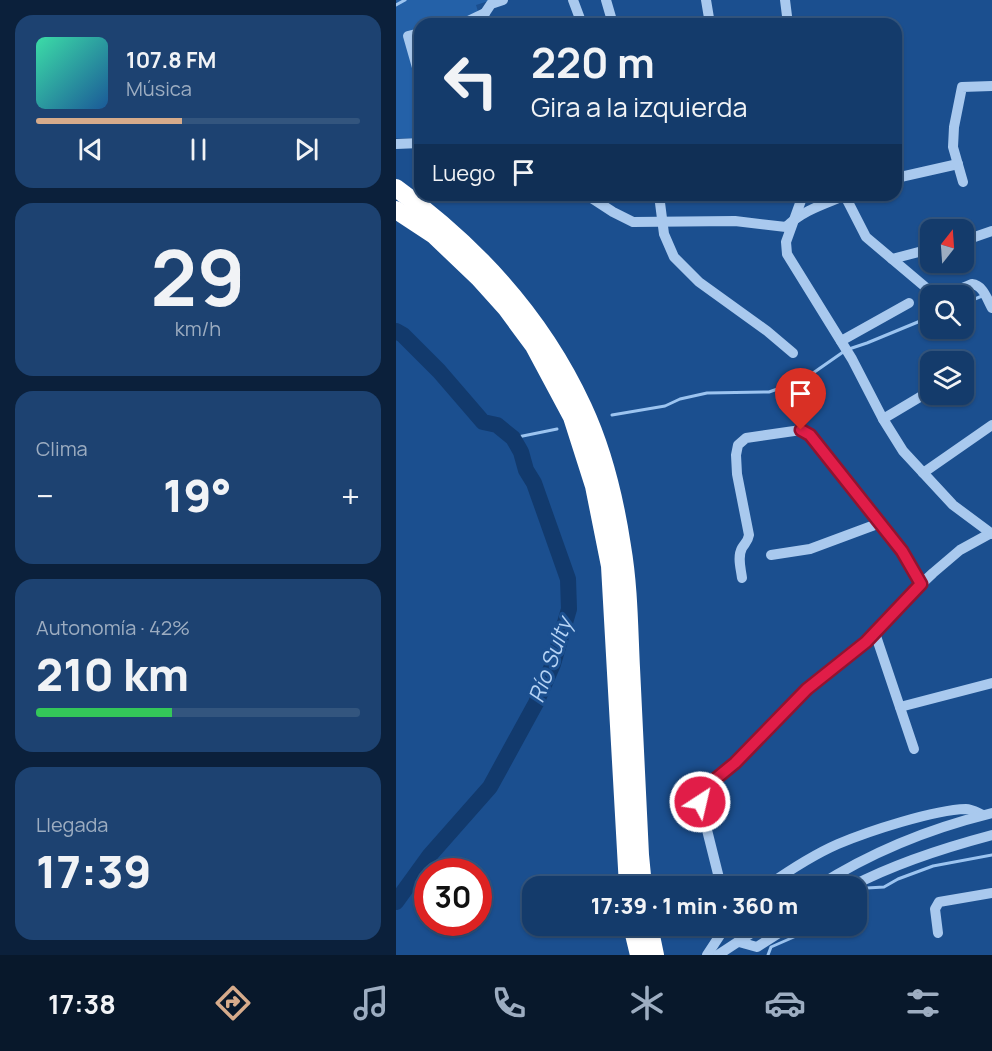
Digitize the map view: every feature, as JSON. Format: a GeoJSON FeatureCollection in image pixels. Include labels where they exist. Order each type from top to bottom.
{"type":"FeatureCollection","features":[{"type":"Feature","properties":{"kind":"highway"},"geometry":{"type":"LineString","coordinates":[[396,188],[453,232],[515,298],[550,347],[583,407],[598,448],[615,511],[627,581],[642,876]]}},
{"type":"Feature","properties":{"kind":"highway"},"geometry":{"type":"LineString","coordinates":[[396,210],[434,235],[479,278],[506,308],[534,346],[572,417],[594,486],[610,566],[627,876]]}},
{"type":"Feature","properties":{"kind":"highway"},"geometry":{"type":"LineString","coordinates":[[634,936],[639,955]]}},
{"type":"Feature","properties":{"kind":"highway"},"geometry":{"type":"LineString","coordinates":[[651,936],[655,955]]}},
{"type":"Feature","properties":{"kind":"street"},"geometry":{"type":"LineString","coordinates":[[487,18],[491,4],[503,0]]}},
{"type":"Feature","properties":{"kind":"street"},"geometry":{"type":"LineString","coordinates":[[573,0],[580,18]]}},
{"type":"Feature","properties":{"kind":"street"},"geometry":{"type":"LineString","coordinates":[[606,0],[611,18]]}},
{"type":"Feature","properties":{"kind":"street"},"geometry":{"type":"LineString","coordinates":[[706,0],[709,18]]}},
{"type":"Feature","properties":{"kind":"street"},"geometry":{"type":"LineString","coordinates":[[785,0],[787,18]]}},
{"type":"Feature","properties":{"kind":"street"},"geometry":{"type":"LineString","coordinates":[[414,34],[408,36],[414,57]]}},
{"type":"Feature","properties":{"kind":"street"},"geometry":{"type":"LineString","coordinates":[[963,182],[954,147],[954,127],[962,87],[992,86]]}},
{"type":"Feature","properties":{"kind":"street"},"geometry":{"type":"LineString","coordinates":[[396,144],[414,143]]}},
{"type":"Feature","properties":{"kind":"street"},"geometry":{"type":"LineString","coordinates":[[902,177],[958,164]]}},
{"type":"Feature","properties":{"kind":"street"},"geometry":{"type":"LineString","coordinates":[[596,201],[633,222],[735,220],[786,227],[796,217],[827,201]]}},
{"type":"Feature","properties":{"kind":"street"},"geometry":{"type":"LineString","coordinates":[[660,201],[667,242],[674,257],[699,282],[767,331],[793,353]]}},
{"type":"Feature","properties":{"kind":"street"},"geometry":{"type":"LineString","coordinates":[[718,876],[700,802],[702,791],[735,763],[807,689],[875,633],[921,584],[960,550],[992,533],[953,505],[903,451],[882,419],[852,358],[787,254],[786,242],[801,201]]}},
{"type":"Feature","properties":{"kind":"street"},"geometry":{"type":"LineString","coordinates":[[849,201],[866,237],[930,291],[944,294],[977,284],[992,308]]}},
{"type":"Feature","properties":{"kind":"street"},"geometry":{"type":"LineString","coordinates":[[974,237],[992,231]]}},
{"type":"Feature","properties":{"kind":"street"},"geometry":{"type":"LineString","coordinates":[[892,259],[920,252]]}},
{"type":"Feature","properties":{"kind":"street"},"geometry":{"type":"LineString","coordinates":[[841,341],[909,303]]}},
{"type":"Feature","properties":{"kind":"street"},"geometry":{"type":"LineString","coordinates":[[882,419],[920,397]]}},
{"type":"Feature","properties":{"kind":"street"},"geometry":{"type":"LineString","coordinates":[[923,473],[992,425]]}},
{"type":"Feature","properties":{"kind":"street"},"geometry":{"type":"LineString","coordinates":[[742,578],[741,551],[749,535],[737,474],[738,445],[746,438],[796,429],[805,431],[902,551],[921,584]]}},
{"type":"Feature","properties":{"kind":"street"},"geometry":{"type":"LineString","coordinates":[[771,555],[810,549],[880,524]]}},
{"type":"Feature","properties":{"kind":"street"},"geometry":{"type":"LineString","coordinates":[[875,633],[914,749]]}},
{"type":"Feature","properties":{"kind":"street"},"geometry":{"type":"LineString","coordinates":[[900,707],[992,683]]}},
{"type":"Feature","properties":{"kind":"street"},"geometry":{"type":"LineString","coordinates":[[784,876],[836,845],[916,818],[969,809],[988,814]]}},
{"type":"Feature","properties":{"kind":"street"},"geometry":{"type":"LineString","coordinates":[[836,876],[882,851],[920,835],[988,814]]}},
{"type":"Feature","properties":{"kind":"street"},"geometry":{"type":"LineString","coordinates":[[867,879],[896,865],[938,850],[992,835]]}},
{"type":"Feature","properties":{"kind":"street"},"geometry":{"type":"LineString","coordinates":[[938,933],[935,909],[939,902],[992,893]]}},
{"type":"Feature","properties":{"kind":"street"},"geometry":{"type":"LineString","coordinates":[[707,955],[719,936]]}},
{"type":"Feature","properties":{"kind":"street"},"geometry":{"type":"LineString","coordinates":[[718,955],[748,936]]}},
{"type":"Feature","properties":{"kind":"street"},"geometry":{"type":"LineString","coordinates":[[739,942],[757,947],[774,936]]}},
{"type":"Feature","properties":{"kind":"shaded area"},"geometry":{"type":"Polygon","coordinates":[[[396,0],[492,0],[476,5],[480,18],[414,18],[414,138],[396,138],[396,0]]]}},
{"type":"Feature","properties":{"kind":"waterway"},"geometry":{"type":"LineString","coordinates":[[396,5],[405,0]]}},
{"type":"Feature","properties":{"kind":"waterway"},"geometry":{"type":"LineString","coordinates":[[974,299],[982,296]]}},
{"type":"Feature","properties":{"kind":"waterway"},"geometry":{"type":"LineString","coordinates":[[612,415],[665,406],[680,399],[707,393],[769,392],[803,380],[846,350],[920,321]]}},
{"type":"Feature","properties":{"kind":"waterway","name":"Río Sulty"},"geometry":{"type":"LineString","coordinates":[[396,331],[403,335],[439,371],[483,422],[497,425],[513,438],[534,483],[568,579],[569,609],[553,664],[536,703],[490,787],[430,855],[396,902]]}},
{"type":"Feature","properties":{"kind":"waterway"},"geometry":{"type":"LineString","coordinates":[[513,438],[557,429]]}},
{"type":"Feature","properties":{"kind":"waterway"},"geometry":{"type":"LineString","coordinates":[[867,888],[884,887],[898,879],[933,866],[992,855]]}},
{"type":"Feature","properties":{"kind":"waterway"},"geometry":{"type":"LineString","coordinates":[[768,955],[771,947],[796,936]]}},
{"type":"Feature","properties":{"kind":"route"},"geometry":{"type":"LineString","coordinates":[[700,802],[702,791],[707,786],[735,763],[807,689],[866,642],[921,584],[902,551],[810,435],[801,430]]}}]}
